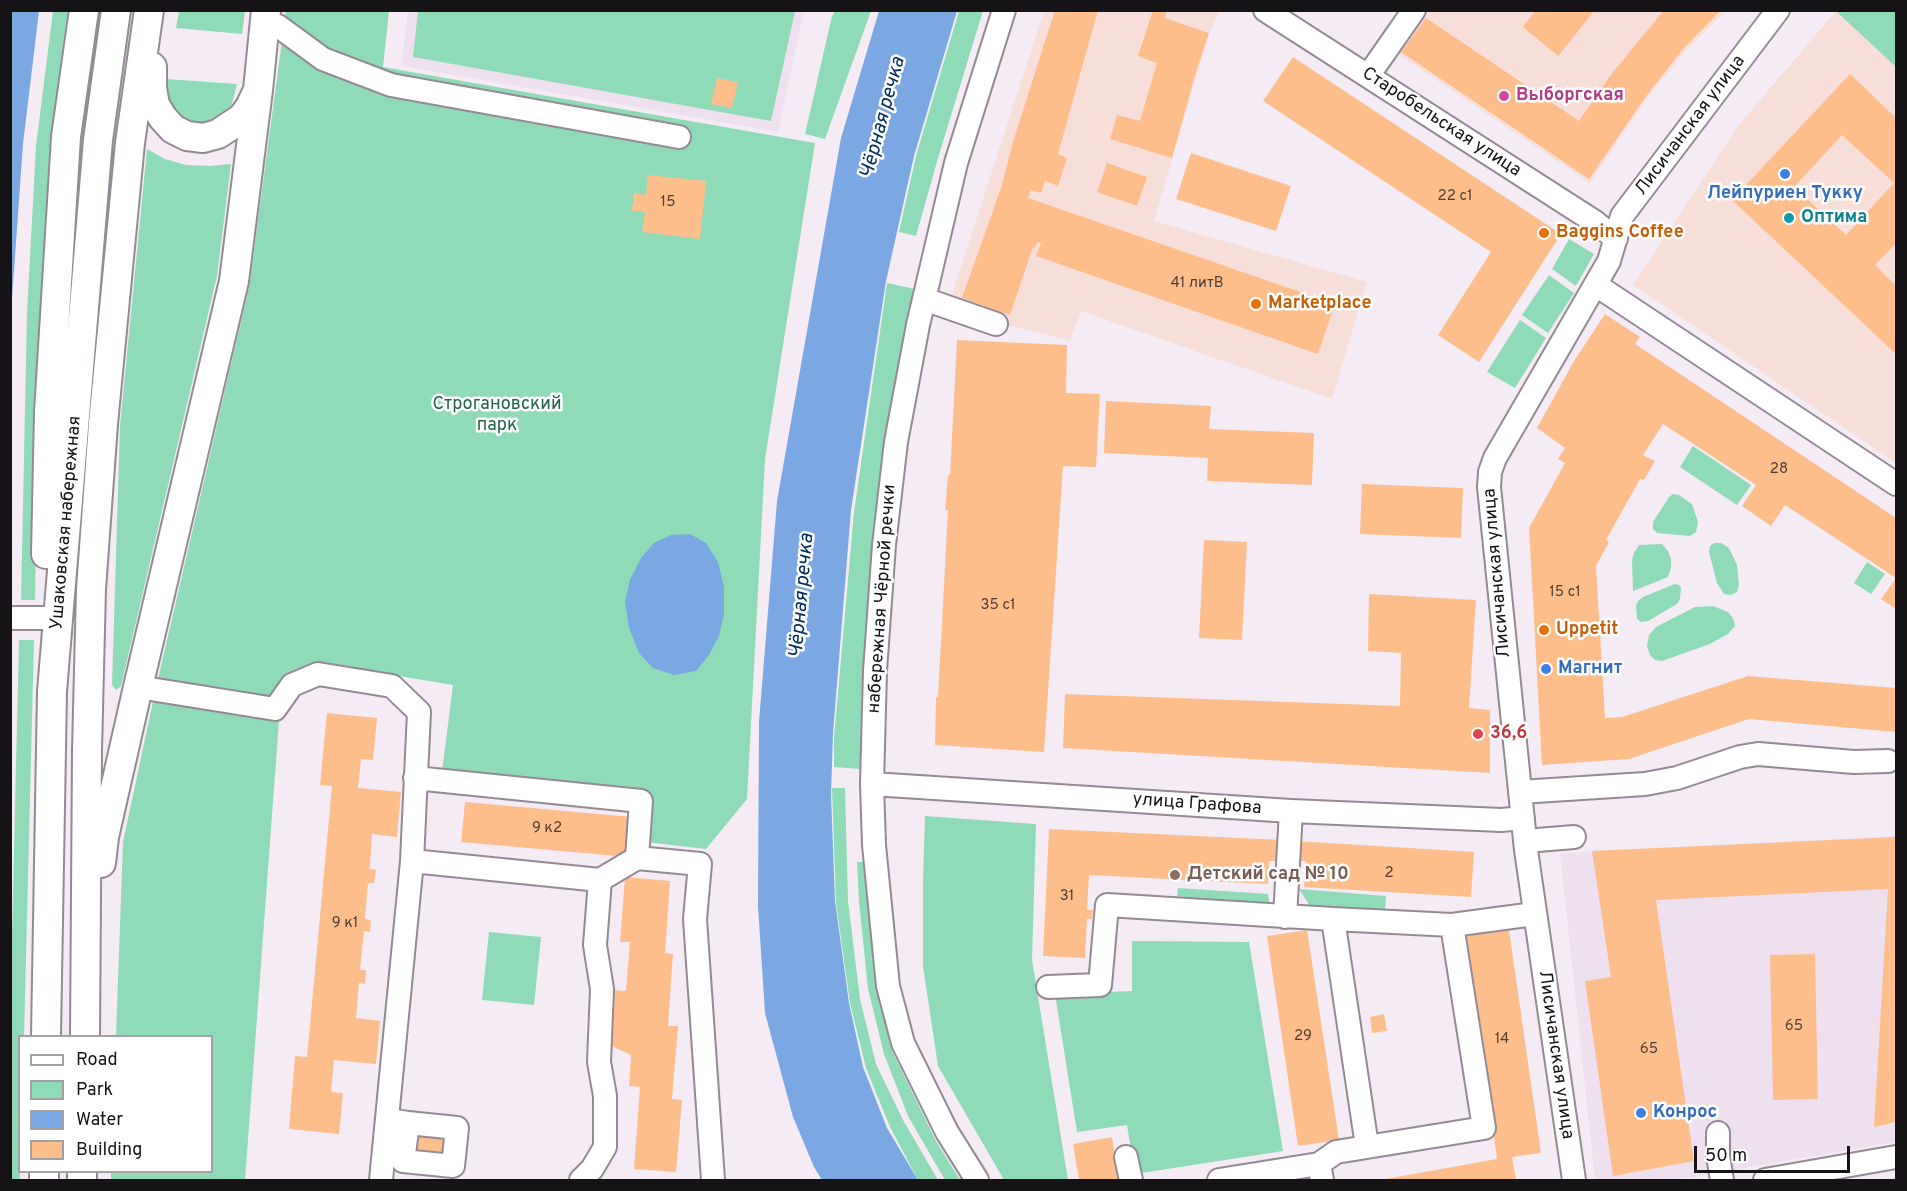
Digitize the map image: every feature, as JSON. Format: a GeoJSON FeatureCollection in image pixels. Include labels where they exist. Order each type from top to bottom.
{"type":"FeatureCollection","features":[{"type":"Feature","properties":{"kind":"main road"},"geometry":{"type":"LineString","coordinates":[[52,691],[45,618],[49,412],[66,137],[84,10]]}},
{"type":"Feature","properties":{"kind":"main road","name":"Ушаковская набережная"},"geometry":{"type":"LineString","coordinates":[[46,1035],[52,691],[98,140],[116,10]]}},
{"type":"Feature","properties":{"kind":"main road","name":"Ушаковская набережная"},"geometry":{"type":"LineString","coordinates":[[150,10],[156,105],[163,118],[173,129],[187,136],[203,138],[218,134],[242,118],[250,107],[258,90],[265,16]]}},
{"type":"Feature","properties":{"kind":"main road","name":"Ушаковская набережная"},"geometry":{"type":"LineString","coordinates":[[85,1035],[87,751],[92,578],[103,424],[130,143],[150,10]]}},
{"type":"Feature","properties":{"kind":"main road"},"geometry":{"type":"LineString","coordinates":[[86,976],[104,837],[234,281],[258,90]]}},
{"type":"Feature","properties":{"kind":"street","name":"набережная Чёрной речки"},"geometry":{"type":"LineString","coordinates":[[977,1180],[947,1132],[903,1043],[888,986],[874,845],[872,784],[875,671],[884,545],[896,442],[924,299],[956,163],[1004,10]]}},
{"type":"Feature","properties":{"kind":"street","name":"Старобельская улица"},"geometry":{"type":"LineString","coordinates":[[1265,10],[1586,216],[1616,239]]}},
{"type":"Feature","properties":{"kind":"street"},"geometry":{"type":"LineString","coordinates":[[1368,76],[1414,10]]}},
{"type":"Feature","properties":{"kind":"street","name":"Лисичанская улица"},"geometry":{"type":"LineString","coordinates":[[1574,1180],[1522,818],[1489,487],[1490,472],[1495,458],[1609,261],[1622,216],[1778,10]]}},
{"type":"Feature","properties":{"kind":"street"},"geometry":{"type":"LineString","coordinates":[[265,16],[323,59],[391,85],[679,137]]}},
{"type":"Feature","properties":{"kind":"street"},"geometry":{"type":"LineString","coordinates":[[1596,285],[1896,484]]}},
{"type":"Feature","properties":{"kind":"street"},"geometry":{"type":"LineString","coordinates":[[924,299],[996,324]]}},
{"type":"Feature","properties":{"kind":"street"},"geometry":{"type":"LineString","coordinates":[[15,618],[45,618]]}},
{"type":"Feature","properties":{"kind":"street"},"geometry":{"type":"LineString","coordinates":[[138,687],[275,709],[292,685],[318,674],[392,686],[419,712],[398,1122],[381,1180]]}},
{"type":"Feature","properties":{"kind":"street"},"geometry":{"type":"LineString","coordinates":[[1520,792],[1645,784],[1677,778],[1740,757],[1758,754],[1854,762],[1888,761]]}},
{"type":"Feature","properties":{"kind":"street"},"geometry":{"type":"LineString","coordinates":[[415,778],[641,801],[637,858]]}},
{"type":"Feature","properties":{"kind":"street","name":"улица Графова"},"geometry":{"type":"LineString","coordinates":[[872,784],[1292,811],[1502,820],[1522,818]]}},
{"type":"Feature","properties":{"kind":"street"},"geometry":{"type":"LineString","coordinates":[[1285,917],[1292,811]]}},
{"type":"Feature","properties":{"kind":"street"},"geometry":{"type":"LineString","coordinates":[[1525,841],[1574,837]]}},
{"type":"Feature","properties":{"kind":"street"},"geometry":{"type":"LineString","coordinates":[[412,861],[600,880],[637,858],[700,864],[695,919],[713,1180]]}},
{"type":"Feature","properties":{"kind":"street"},"geometry":{"type":"LineString","coordinates":[[581,1180],[592,1169],[605,1147],[605,1096],[599,1062],[602,989],[595,945],[600,880]]}},
{"type":"Feature","properties":{"kind":"street"},"geometry":{"type":"LineString","coordinates":[[1048,987],[1100,986],[1107,905],[1452,925],[1534,914]]}},
{"type":"Feature","properties":{"kind":"street"},"geometry":{"type":"LineString","coordinates":[[1333,919],[1367,1146]]}},
{"type":"Feature","properties":{"kind":"street"},"geometry":{"type":"LineString","coordinates":[[1219,1180],[1320,1172],[1336,1152],[1484,1128],[1452,925]]}},
{"type":"Feature","properties":{"kind":"street"},"geometry":{"type":"LineString","coordinates":[[1718,1133],[1718,1156],[1722,1180]]}},
{"type":"Feature","properties":{"kind":"street"},"geometry":{"type":"LineString","coordinates":[[1126,1157],[1131,1180]]}},
{"type":"Feature","properties":{"kind":"street"},"geometry":{"type":"LineString","coordinates":[[1765,1180],[1864,1172],[1896,1157]]}},
{"type":"Feature","properties":{"kind":"shaded area"},"geometry":{"type":"Polygon","coordinates":[[[408,11],[804,11],[778,132],[401,66],[408,11]]]}},
{"type":"Feature","properties":{"kind":"shaded area"},"geometry":{"type":"Polygon","coordinates":[[[1044,11],[1220,11],[1209,33],[1154,221],[1367,282],[1332,399],[1081,311],[1070,341],[947,310],[1044,11]]]}},
{"type":"Feature","properties":{"kind":"shaded area"},"geometry":{"type":"Polygon","coordinates":[[[1428,11],[1725,11],[1684,53],[1646,99],[1590,183],[1398,54],[1428,11]]]}},
{"type":"Feature","properties":{"kind":"shaded area"},"geometry":{"type":"Polygon","coordinates":[[[1836,11],[1878,11],[1896,28],[1896,463],[1633,285],[1738,126],[1836,11]]]}},
{"type":"Feature","properties":{"kind":"shaded area"},"geometry":{"type":"Polygon","coordinates":[[[1896,836],[1896,1142],[1674,1180],[1595,1180],[1560,853],[1896,836]]]}},
{"type":"Feature","properties":{"kind":"green space"},"geometry":{"type":"Polygon","coordinates":[[[53,11],[68,11],[51,147],[38,418],[35,600],[21,600],[27,313],[36,146],[53,11]]]}},
{"type":"Feature","properties":{"kind":"green space"},"geometry":{"type":"Polygon","coordinates":[[[179,11],[245,11],[242,34],[176,28],[179,11]]]}},
{"type":"Feature","properties":{"kind":"green space","name":"Строгановский парк"},"geometry":{"type":"Polygon","coordinates":[[[286,11],[389,11],[383,67],[815,143],[765,459],[747,799],[706,849],[645,842],[647,797],[442,772],[453,685],[314,662],[282,680],[245,1180],[111,1180],[111,1173],[213,1173],[213,1035],[116,1035],[123,842],[155,692],[249,287],[286,11]]]}},
{"type":"Feature","properties":{"kind":"green space"},"geometry":{"type":"Polygon","coordinates":[[[418,11],[795,11],[771,121],[413,57],[418,11]]]}},
{"type":"Feature","properties":{"kind":"green space"},"geometry":{"type":"Polygon","coordinates":[[[835,11],[871,11],[825,139],[805,134],[835,11]]]}},
{"type":"Feature","properties":{"kind":"green space"},"geometry":{"type":"Polygon","coordinates":[[[959,11],[983,11],[916,236],[899,232],[916,156],[959,11]]]}},
{"type":"Feature","properties":{"kind":"green space"},"geometry":{"type":"Polygon","coordinates":[[[1836,11],[1896,11],[1896,67],[1836,11]]]}},
{"type":"Feature","properties":{"kind":"green space"},"geometry":{"type":"Polygon","coordinates":[[[166,79],[237,84],[231,107],[225,116],[204,126],[180,121],[166,102],[166,79]]]}},
{"type":"Feature","properties":{"kind":"green space"},"geometry":{"type":"Polygon","coordinates":[[[147,149],[165,159],[186,165],[231,164],[217,276],[121,686],[116,690],[112,685],[120,426],[147,149]]]}},
{"type":"Feature","properties":{"kind":"green space"},"geometry":{"type":"Polygon","coordinates":[[[1569,239],[1594,254],[1576,286],[1552,269],[1569,239]]]}},
{"type":"Feature","properties":{"kind":"green space"},"geometry":{"type":"Polygon","coordinates":[[[1549,275],[1574,293],[1548,333],[1522,315],[1549,275]]]}},
{"type":"Feature","properties":{"kind":"green space"},"geometry":{"type":"Polygon","coordinates":[[[887,283],[915,289],[886,440],[876,514],[860,769],[834,767],[834,738],[854,512],[887,283]]]}},
{"type":"Feature","properties":{"kind":"green space"},"geometry":{"type":"Polygon","coordinates":[[[1520,320],[1546,338],[1515,388],[1487,372],[1520,320]]]}},
{"type":"Feature","properties":{"kind":"green space"},"geometry":{"type":"Polygon","coordinates":[[[1693,446],[1751,485],[1737,505],[1680,467],[1693,446]]]}},
{"type":"Feature","properties":{"kind":"green space"},"geometry":{"type":"Polygon","coordinates":[[[1673,494],[1679,495],[1692,504],[1698,522],[1696,532],[1690,536],[1657,533],[1653,529],[1653,522],[1673,494]]]}},
{"type":"Feature","properties":{"kind":"green space"},"geometry":{"type":"Polygon","coordinates":[[[1714,543],[1721,543],[1729,548],[1737,565],[1739,585],[1737,592],[1731,595],[1724,594],[1717,583],[1709,552],[1710,546],[1714,543]]]}},
{"type":"Feature","properties":{"kind":"green space"},"geometry":{"type":"Polygon","coordinates":[[[1662,544],[1671,559],[1668,577],[1633,591],[1632,560],[1634,553],[1639,545],[1662,544]]]}},
{"type":"Feature","properties":{"kind":"green space"},"geometry":{"type":"Polygon","coordinates":[[[1867,562],[1885,574],[1871,594],[1854,583],[1867,562]]]}},
{"type":"Feature","properties":{"kind":"green space"},"geometry":{"type":"Polygon","coordinates":[[[1675,584],[1681,588],[1677,604],[1648,621],[1641,622],[1637,619],[1636,605],[1639,600],[1675,584]]]}},
{"type":"Feature","properties":{"kind":"green space"},"geometry":{"type":"Polygon","coordinates":[[[1713,606],[1728,612],[1733,618],[1735,626],[1728,634],[1710,644],[1662,661],[1655,660],[1650,655],[1647,646],[1649,635],[1656,627],[1695,607],[1713,606]]]}},
{"type":"Feature","properties":{"kind":"green space"},"geometry":{"type":"Polygon","coordinates":[[[19,640],[34,640],[24,1035],[18,1035],[18,1173],[20,1173],[20,1180],[11,1180],[11,977],[19,640]]]}},
{"type":"Feature","properties":{"kind":"green space"},"geometry":{"type":"Polygon","coordinates":[[[832,788],[845,788],[848,901],[860,999],[876,1064],[903,1120],[938,1180],[918,1180],[890,1127],[866,1068],[850,1003],[836,903],[832,788]]]}},
{"type":"Feature","properties":{"kind":"green space"},"geometry":{"type":"Polygon","coordinates":[[[925,816],[1036,824],[1032,960],[1068,1180],[1004,1180],[938,1066],[923,966],[925,816]]]}},
{"type":"Feature","properties":{"kind":"green space"},"geometry":{"type":"Polygon","coordinates":[[[857,862],[863,862],[877,989],[892,1051],[936,1141],[960,1180],[945,1180],[908,1116],[884,1054],[868,989],[857,862]]]}},
{"type":"Feature","properties":{"kind":"green space"},"geometry":{"type":"Polygon","coordinates":[[[1178,888],[1268,894],[1270,906],[1177,896],[1178,888]]]}},
{"type":"Feature","properties":{"kind":"green space"},"geometry":{"type":"Polygon","coordinates":[[[1299,889],[1386,896],[1385,912],[1312,909],[1299,889]]]}},
{"type":"Feature","properties":{"kind":"green space"},"geometry":{"type":"Polygon","coordinates":[[[489,932],[541,937],[534,1005],[482,1000],[489,932]]]}},
{"type":"Feature","properties":{"kind":"green space"},"geometry":{"type":"Polygon","coordinates":[[[1132,941],[1249,942],[1283,1151],[1135,1174],[1127,1125],[1077,1132],[1055,994],[1132,991],[1132,941]]]}},
{"type":"Feature","properties":{"kind":"water"},"geometry":{"type":"Polygon","coordinates":[[[11,10],[39,11],[23,144],[11,313],[11,10]]]}},
{"type":"Feature","properties":{"kind":"water","name":"Чёрная речка"},"geometry":{"type":"Polygon","coordinates":[[[879,11],[957,11],[914,156],[886,281],[851,510],[833,733],[831,795],[835,901],[849,1003],[863,1067],[887,1128],[918,1180],[822,1180],[814,1167],[793,1117],[765,1013],[758,906],[759,722],[777,501],[841,138],[879,11]]]}},
{"type":"Feature","properties":{"kind":"water"},"geometry":{"type":"Polygon","coordinates":[[[690,534],[706,543],[718,562],[724,587],[724,614],[719,636],[709,655],[696,671],[674,675],[653,668],[639,653],[629,628],[625,602],[630,580],[641,558],[654,543],[671,535],[690,534]]]}},
{"type":"Feature","properties":{"kind":"building"},"geometry":{"type":"Polygon","coordinates":[[[1055,10],[1098,10],[1058,154],[1067,158],[1058,186],[1045,181],[1041,193],[1031,190],[1028,198],[1335,304],[1318,354],[1036,256],[1041,243],[1037,242],[1035,248],[1033,247],[1010,315],[962,298],[1001,188],[1013,142],[1055,10]]]}},
{"type":"Feature","properties":{"kind":"building"},"geometry":{"type":"Polygon","coordinates":[[[1153,10],[1167,10],[1165,18],[1209,33],[1172,158],[1110,139],[1117,115],[1140,121],[1157,63],[1138,56],[1153,10]]]}},
{"type":"Feature","properties":{"kind":"building"},"geometry":{"type":"Polygon","coordinates":[[[1536,10],[1595,10],[1558,56],[1523,27],[1536,10]]]}},
{"type":"Feature","properties":{"kind":"building","name":"Выборгская"},"geometry":{"type":"Polygon","coordinates":[[[1664,10],[1721,10],[1682,50],[1644,99],[1589,179],[1401,52],[1426,18],[1579,121],[1610,76],[1664,10]]]}},
{"type":"Feature","properties":{"kind":"building"},"geometry":{"type":"Polygon","coordinates":[[[1293,57],[1561,234],[1479,362],[1438,335],[1491,252],[1263,101],[1293,57]]]}},
{"type":"Feature","properties":{"kind":"building","name":"Оптима"},"geometry":{"type":"Polygon","coordinates":[[[1850,74],[1896,118],[1896,243],[1875,265],[1896,286],[1896,354],[1732,200],[1850,74]],[[1842,135],[1794,187],[1846,235],[1894,183],[1842,135]]]}},
{"type":"Feature","properties":{"kind":"building"},"geometry":{"type":"Polygon","coordinates":[[[717,78],[738,82],[732,108],[711,104],[717,78]]]}},
{"type":"Feature","properties":{"kind":"building"},"geometry":{"type":"Polygon","coordinates":[[[1191,153],[1291,186],[1276,231],[1176,199],[1191,153]]]}},
{"type":"Feature","properties":{"kind":"building"},"geometry":{"type":"Polygon","coordinates":[[[1107,163],[1147,177],[1137,206],[1097,192],[1107,163]]]}},
{"type":"Feature","properties":{"kind":"building"},"geometry":{"type":"Polygon","coordinates":[[[648,175],[706,181],[700,239],[642,232],[645,212],[632,211],[634,193],[646,195],[648,175]]]}},
{"type":"Feature","properties":{"kind":"building"},"geometry":{"type":"Polygon","coordinates":[[[1605,314],[1640,337],[1635,344],[1896,518],[1896,578],[1785,505],[1771,526],[1742,506],[1756,485],[1663,424],[1643,455],[1655,461],[1644,480],[1640,479],[1606,540],[1609,542],[1596,566],[1605,718],[1622,717],[1748,676],[1896,688],[1896,732],[1749,719],[1629,759],[1542,765],[1529,528],[1565,463],[1558,459],[1565,448],[1537,428],[1574,361],[1605,314]]]}},
{"type":"Feature","properties":{"kind":"building"},"geometry":{"type":"Polygon","coordinates":[[[957,340],[1067,345],[1066,393],[1100,394],[1096,467],[1063,466],[1044,752],[935,745],[948,510],[945,510],[948,475],[950,475],[957,340]]]}},
{"type":"Feature","properties":{"kind":"building"},"geometry":{"type":"Polygon","coordinates":[[[1106,401],[1211,406],[1209,429],[1314,433],[1312,485],[1207,481],[1208,458],[1104,453],[1106,401]]]}},
{"type":"Feature","properties":{"kind":"building"},"geometry":{"type":"Polygon","coordinates":[[[1362,484],[1463,488],[1461,538],[1360,534],[1362,484]]]}},
{"type":"Feature","properties":{"kind":"building"},"geometry":{"type":"Polygon","coordinates":[[[1204,540],[1247,542],[1242,640],[1199,638],[1204,540]]]}},
{"type":"Feature","properties":{"kind":"building"},"geometry":{"type":"Polygon","coordinates":[[[1896,578],[1896,609],[1881,599],[1896,578]]]}},
{"type":"Feature","properties":{"kind":"building"},"geometry":{"type":"Polygon","coordinates":[[[1369,594],[1476,600],[1469,708],[1490,710],[1490,773],[1063,748],[1065,694],[1400,706],[1401,653],[1368,651],[1369,594]]]}},
{"type":"Feature","properties":{"kind":"building"},"geometry":{"type":"Polygon","coordinates":[[[327,713],[377,718],[373,760],[361,759],[358,788],[401,792],[397,837],[372,834],[369,869],[376,870],[374,883],[368,883],[365,919],[371,920],[370,932],[364,931],[360,970],[366,970],[365,984],[359,983],[356,1018],[380,1021],[376,1064],[334,1060],[331,1092],[343,1093],[339,1134],[289,1129],[295,1056],[307,1057],[332,786],[320,785],[327,713]]]}},
{"type":"Feature","properties":{"kind":"building"},"geometry":{"type":"Polygon","coordinates":[[[465,802],[632,817],[628,857],[461,842],[465,802]]]}},
{"type":"Feature","properties":{"kind":"building"},"geometry":{"type":"Polygon","coordinates":[[[1049,829],[1282,840],[1280,861],[1269,861],[1268,884],[1089,875],[1087,910],[1093,910],[1092,919],[1087,919],[1085,958],[1043,956],[1049,829]]]}},
{"type":"Feature","properties":{"kind":"building"},"geometry":{"type":"Polygon","coordinates":[[[1896,837],[1896,1122],[1874,1127],[1888,889],[1656,900],[1694,1161],[1613,1176],[1585,981],[1611,977],[1592,851],[1896,837]]]}},
{"type":"Feature","properties":{"kind":"building"},"geometry":{"type":"Polygon","coordinates":[[[1296,841],[1474,852],[1471,897],[1304,887],[1306,861],[1295,861],[1296,841]]]}},
{"type":"Feature","properties":{"kind":"building"},"geometry":{"type":"Polygon","coordinates":[[[625,877],[670,881],[665,953],[673,954],[668,1026],[678,1026],[672,1099],[682,1100],[676,1172],[634,1169],[640,1087],[629,1086],[631,1055],[609,1045],[613,990],[626,991],[630,942],[620,942],[625,877]]]}},
{"type":"Feature","properties":{"kind":"building"},"geometry":{"type":"Polygon","coordinates":[[[1508,923],[1541,1153],[1512,1157],[1516,1180],[1380,1180],[1497,1159],[1465,929],[1508,923]]]}},
{"type":"Feature","properties":{"kind":"building"},"geometry":{"type":"Polygon","coordinates":[[[1307,930],[1339,1140],[1298,1146],[1267,936],[1307,930]]]}},
{"type":"Feature","properties":{"kind":"building"},"geometry":{"type":"Polygon","coordinates":[[[1815,954],[1818,1099],[1773,1100],[1770,955],[1815,954]]]}},
{"type":"Feature","properties":{"kind":"building"},"geometry":{"type":"Polygon","coordinates":[[[1384,1014],[1387,1031],[1372,1033],[1370,1017],[1384,1014]]]}},
{"type":"Feature","properties":{"kind":"building"},"geometry":{"type":"Polygon","coordinates":[[[414,1134],[448,1137],[447,1160],[412,1157],[414,1134]]]}},
{"type":"Feature","properties":{"kind":"building"},"geometry":{"type":"Polygon","coordinates":[[[1112,1137],[1119,1180],[1079,1180],[1073,1144],[1112,1137]]]}},
{"type":"Feature","properties":{"kind":"place","name":"Выборгская"},"geometry":{"type":"Point","coordinates":[1504,96]}},
{"type":"Feature","properties":{"kind":"place","name":"Лейпуриен Тукку"},"geometry":{"type":"Point","coordinates":[1785,174]}},
{"type":"Feature","properties":{"kind":"place","name":"Оптима"},"geometry":{"type":"Point","coordinates":[1789,218]}},
{"type":"Feature","properties":{"kind":"place","name":"Baggins Coffee"},"geometry":{"type":"Point","coordinates":[1544,233]}},
{"type":"Feature","properties":{"kind":"place","name":"Marketplace"},"geometry":{"type":"Point","coordinates":[1256,304]}},
{"type":"Feature","properties":{"kind":"place","name":"Uppetit"},"geometry":{"type":"Point","coordinates":[1544,630]}},
{"type":"Feature","properties":{"kind":"place","name":"Магнит"},"geometry":{"type":"Point","coordinates":[1546,669]}},
{"type":"Feature","properties":{"kind":"place","name":"36,6"},"geometry":{"type":"Point","coordinates":[1478,734]}},
{"type":"Feature","properties":{"kind":"place","name":"Детский сад № 10"},"geometry":{"type":"Point","coordinates":[1175,875]}},
{"type":"Feature","properties":{"kind":"place","name":"Конрос"},"geometry":{"type":"Point","coordinates":[1641,1113]}}]}
